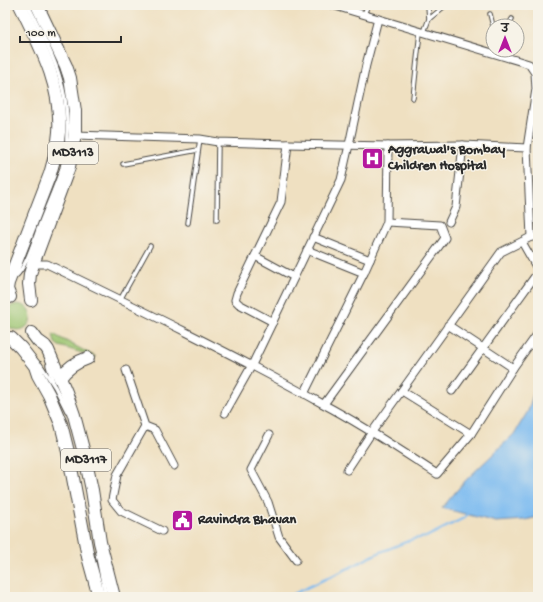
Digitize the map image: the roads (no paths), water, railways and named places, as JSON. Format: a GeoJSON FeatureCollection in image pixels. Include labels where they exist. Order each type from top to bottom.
{"type":"FeatureCollection","features":[{"type":"Feature","properties":{"kind":"main road","name":"MD3113"},"geometry":{"type":"LineString","coordinates":[[10,297],[7,289],[8,283],[50,174],[55,158],[59,132],[58,101],[52,76],[44,54],[20,5]]}},
{"type":"Feature","properties":{"kind":"main road","name":"MD3113"},"geometry":{"type":"LineString","coordinates":[[31,300],[29,284],[30,274],[69,167],[75,135],[75,111],[70,78],[66,66],[37,5]]}},
{"type":"Feature","properties":{"kind":"main road","name":"MD3117"},"geometry":{"type":"LineString","coordinates":[[32,333],[48,350],[57,383],[74,415],[92,490],[100,542],[114,597]]}},
{"type":"Feature","properties":{"kind":"main road","name":"MD3117"},"geometry":{"type":"LineString","coordinates":[[11,338],[35,366],[38,376],[49,395],[61,424],[68,452],[88,557],[99,597]]}},
{"type":"Feature","properties":{"kind":"main road"},"geometry":{"type":"LineString","coordinates":[[57,383],[65,371],[73,364],[88,358]]}},
{"type":"Feature","properties":{"kind":"street"},"geometry":{"type":"LineString","coordinates":[[332,5],[485,50]]}},
{"type":"Feature","properties":{"kind":"street"},"geometry":{"type":"LineString","coordinates":[[225,413],[252,365],[341,180],[366,65],[378,19]]}},
{"type":"Feature","properties":{"kind":"street"},"geometry":{"type":"LineString","coordinates":[[347,470],[372,432],[501,252],[535,237],[527,148],[536,89],[535,73],[529,64],[512,58]]}},
{"type":"Feature","properties":{"kind":"street"},"geometry":{"type":"LineString","coordinates":[[75,135],[200,139],[218,142],[349,146],[463,145],[527,148]]}},
{"type":"Feature","properties":{"kind":"street"},"geometry":{"type":"LineString","coordinates":[[273,322],[239,304],[235,300],[281,202],[288,144]]}},
{"type":"Feature","properties":{"kind":"street"},"geometry":{"type":"LineString","coordinates":[[448,222],[456,207],[463,145]]}},
{"type":"Feature","properties":{"kind":"street"},"geometry":{"type":"LineString","coordinates":[[304,394],[364,273],[387,222],[388,146]]}},
{"type":"Feature","properties":{"kind":"street"},"geometry":{"type":"LineString","coordinates":[[324,404],[445,238],[440,225],[387,222]]}},
{"type":"Feature","properties":{"kind":"street"},"geometry":{"type":"LineString","coordinates":[[313,237],[370,260]]}},
{"type":"Feature","properties":{"kind":"street"},"geometry":{"type":"LineString","coordinates":[[452,392],[538,271],[522,242]]}},
{"type":"Feature","properties":{"kind":"street"},"geometry":{"type":"LineString","coordinates":[[307,250],[364,273]]}},
{"type":"Feature","properties":{"kind":"street"},"geometry":{"type":"LineString","coordinates":[[255,256],[294,277]]}},
{"type":"Feature","properties":{"kind":"street"},"geometry":{"type":"LineString","coordinates":[[33,264],[47,264],[252,365],[372,432],[437,474],[471,434],[513,368],[538,333]]}},
{"type":"Feature","properties":{"kind":"street"},"geometry":{"type":"LineString","coordinates":[[448,326],[513,368]]}},
{"type":"Feature","properties":{"kind":"street"},"geometry":{"type":"LineString","coordinates":[[126,370],[145,426],[117,475],[112,500],[121,511],[162,531]]}},
{"type":"Feature","properties":{"kind":"street"},"geometry":{"type":"LineString","coordinates":[[402,391],[471,434]]}},
{"type":"Feature","properties":{"kind":"street"},"geometry":{"type":"LineString","coordinates":[[145,426],[155,430],[174,466]]}},
{"type":"Feature","properties":{"kind":"street"},"geometry":{"type":"LineString","coordinates":[[269,435],[251,470],[268,502],[279,537],[296,560]]}},
{"type":"Feature","properties":{"kind":"lane"},"geometry":{"type":"LineString","coordinates":[[8,283],[19,274],[62,168],[68,130],[66,103],[60,76],[52,54],[28,5]]}},
{"type":"Feature","properties":{"kind":"lane"},"geometry":{"type":"LineString","coordinates":[[364,14],[368,5]]}},
{"type":"Feature","properties":{"kind":"lane"},"geometry":{"type":"LineString","coordinates":[[428,5],[430,19]]}},
{"type":"Feature","properties":{"kind":"lane"},"geometry":{"type":"LineString","coordinates":[[413,98],[421,32],[430,19],[446,5]]}},
{"type":"Feature","properties":{"kind":"lane"},"geometry":{"type":"LineString","coordinates":[[490,14],[491,18]]}},
{"type":"Feature","properties":{"kind":"lane"},"geometry":{"type":"LineString","coordinates":[[188,223],[200,139]]}},
{"type":"Feature","properties":{"kind":"lane"},"geometry":{"type":"LineString","coordinates":[[218,142],[218,220]]}},
{"type":"Feature","properties":{"kind":"lane"},"geometry":{"type":"LineString","coordinates":[[123,164],[198,150]]}},
{"type":"Feature","properties":{"kind":"lane"},"geometry":{"type":"LineString","coordinates":[[120,300],[150,246]]}},
{"type":"Feature","properties":{"kind":"lane"},"geometry":{"type":"LineString","coordinates":[[19,274],[29,284]]}},
{"type":"Feature","properties":{"kind":"lane"},"geometry":{"type":"LineString","coordinates":[[21,348],[36,360],[57,383],[69,417]]}},
{"type":"Feature","properties":{"kind":"lane"},"geometry":{"type":"LineString","coordinates":[[96,551],[107,597]]}},
{"type":"Feature","properties":{"kind":"water"},"geometry":{"type":"Polygon","coordinates":[[[538,384],[538,517],[525,520],[496,522],[442,508],[464,482],[514,434],[528,411],[535,388],[538,384]]]}},
{"type":"Feature","properties":{"kind":"waterway"},"geometry":{"type":"LineString","coordinates":[[287,597],[376,554],[413,539],[426,537],[464,518],[469,513]]}},
{"type":"Feature","properties":{"kind":"place","name":"Aggrawal's Bombay Children Hospital"},"geometry":{"type":"Point","coordinates":[372,158]}},
{"type":"Feature","properties":{"kind":"place","name":"Ravindra Bhavan"},"geometry":{"type":"Point","coordinates":[182,520]}}]}
